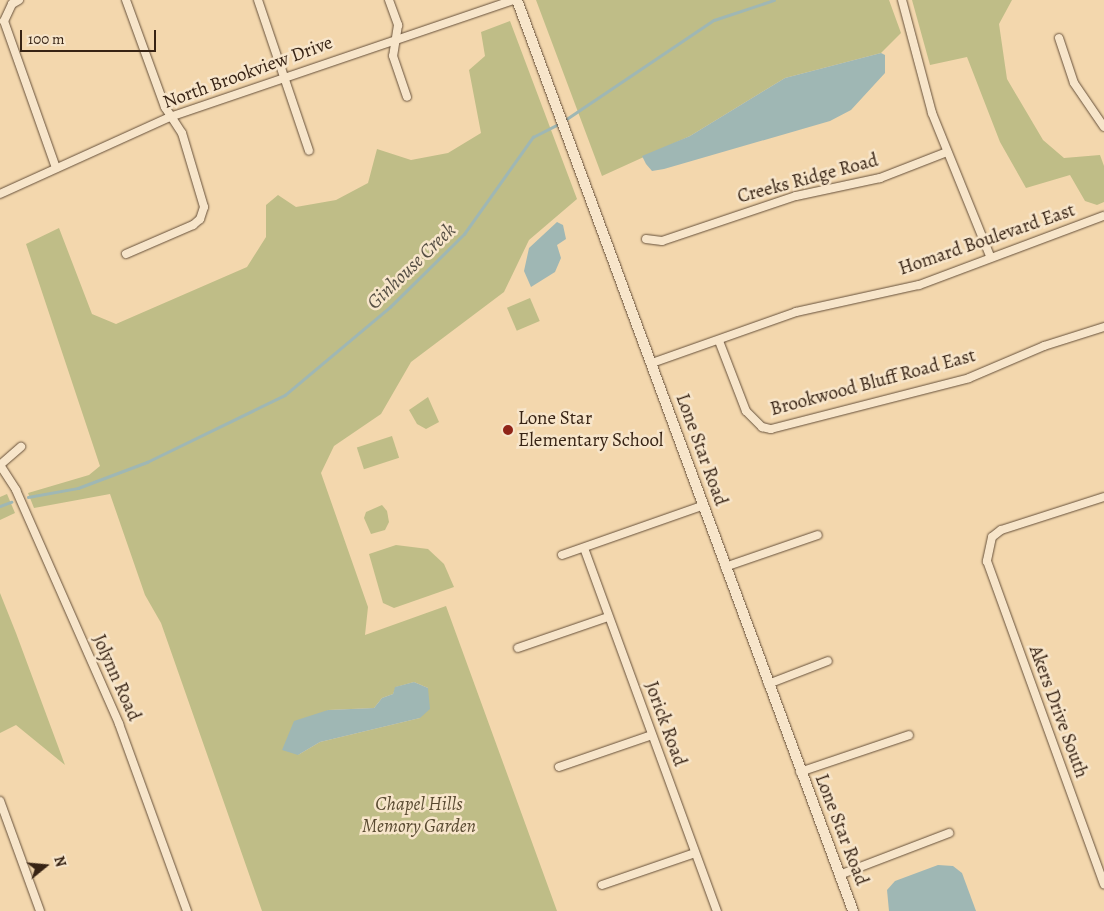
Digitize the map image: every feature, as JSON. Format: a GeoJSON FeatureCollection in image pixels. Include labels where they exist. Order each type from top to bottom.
{"type":"FeatureCollection","features":[{"type":"Feature","properties":{"kind":"street"},"geometry":{"type":"LineString","coordinates":[[19,0],[12,4],[4,21],[56,168]]}},
{"type":"Feature","properties":{"kind":"street"},"geometry":{"type":"LineString","coordinates":[[126,0],[170,117],[182,133],[204,206],[200,219],[193,225],[126,254]]}},
{"type":"Feature","properties":{"kind":"street"},"geometry":{"type":"LineString","coordinates":[[258,0],[309,151]]}},
{"type":"Feature","properties":{"kind":"street"},"geometry":{"type":"LineString","coordinates":[[389,0],[398,25],[393,56],[407,97]]}},
{"type":"Feature","properties":{"kind":"street","name":"North Brookview Drive"},"geometry":{"type":"LineString","coordinates":[[0,194],[170,117],[395,38],[513,0]]}},
{"type":"Feature","properties":{"kind":"street","name":"Lone Star Road"},"geometry":{"type":"LineString","coordinates":[[517,0],[652,363],[702,506],[800,772],[853,911]]}},
{"type":"Feature","properties":{"kind":"street"},"geometry":{"type":"LineString","coordinates":[[902,0],[914,39],[932,113],[990,256]]}},
{"type":"Feature","properties":{"kind":"street"},"geometry":{"type":"LineString","coordinates":[[1058,38],[1074,83],[1104,127]]}},
{"type":"Feature","properties":{"kind":"street","name":"Creeks Ridge Road"},"geometry":{"type":"LineString","coordinates":[[646,238],[662,241],[796,196],[887,176],[947,152]]}},
{"type":"Feature","properties":{"kind":"street","name":"Homard Boulevard East"},"geometry":{"type":"LineString","coordinates":[[652,363],[720,341],[796,312],[919,285],[990,256],[1104,216]]}},
{"type":"Feature","properties":{"kind":"street","name":"Brookwood Bluff Road East"},"geometry":{"type":"LineString","coordinates":[[720,341],[746,411],[762,426],[780,428],[846,407],[969,378],[1021,355],[1104,326]]}},
{"type":"Feature","properties":{"kind":"street"},"geometry":{"type":"LineString","coordinates":[[0,465],[21,447]]}},
{"type":"Feature","properties":{"kind":"street","name":"Jolynn Road"},"geometry":{"type":"LineString","coordinates":[[0,465],[16,490],[119,724],[187,911]]}},
{"type":"Feature","properties":{"kind":"street","name":"Akers Drive South"},"geometry":{"type":"LineString","coordinates":[[1104,497],[1001,530],[992,537],[987,549],[989,572],[1104,885]]}},
{"type":"Feature","properties":{"kind":"street"},"geometry":{"type":"LineString","coordinates":[[562,555],[702,506]]}},
{"type":"Feature","properties":{"kind":"street"},"geometry":{"type":"LineString","coordinates":[[725,567],[818,535]]}},
{"type":"Feature","properties":{"kind":"street","name":"Jorick Road"},"geometry":{"type":"LineString","coordinates":[[584,548],[716,911]]}},
{"type":"Feature","properties":{"kind":"street"},"geometry":{"type":"LineString","coordinates":[[518,648],[608,617]]}},
{"type":"Feature","properties":{"kind":"street"},"geometry":{"type":"LineString","coordinates":[[768,684],[828,661]]}},
{"type":"Feature","properties":{"kind":"street"},"geometry":{"type":"LineString","coordinates":[[800,772],[909,734]]}},
{"type":"Feature","properties":{"kind":"street"},"geometry":{"type":"LineString","coordinates":[[559,767],[652,736]]}},
{"type":"Feature","properties":{"kind":"street"},"geometry":{"type":"LineString","coordinates":[[0,801],[40,911]]}},
{"type":"Feature","properties":{"kind":"street"},"geometry":{"type":"LineString","coordinates":[[840,875],[949,833]]}},
{"type":"Feature","properties":{"kind":"street"},"geometry":{"type":"LineString","coordinates":[[602,885],[695,853]]}},
{"type":"Feature","properties":{"kind":"green space"},"geometry":{"type":"Polygon","coordinates":[[[536,0],[889,0],[901,33],[881,53],[785,78],[690,136],[602,176],[536,0]]]}},
{"type":"Feature","properties":{"kind":"green space"},"geometry":{"type":"Polygon","coordinates":[[[912,0],[1012,0],[999,24],[1007,79],[1043,140],[1064,158],[1100,155],[1104,166],[1104,202],[1097,205],[1085,201],[1070,175],[1026,188],[1000,142],[967,57],[930,65],[912,0]]]}},
{"type":"Feature","properties":{"kind":"green space","name":"Chapel Hills Memory Garden"},"geometry":{"type":"Polygon","coordinates":[[[510,21],[577,199],[529,240],[504,292],[411,362],[381,414],[334,446],[321,473],[368,607],[365,635],[446,606],[557,911],[262,911],[161,623],[145,595],[110,494],[34,508],[28,493],[89,475],[100,466],[26,244],[59,228],[92,314],[116,324],[247,267],[266,237],[266,205],[278,195],[296,207],[336,200],[368,183],[377,149],[411,160],[448,153],[481,133],[469,70],[485,56],[481,32],[510,21]],[[414,682],[396,687],[393,694],[382,698],[374,708],[328,710],[298,755],[320,742],[420,718],[428,688],[414,682]]]}},
{"type":"Feature","properties":{"kind":"green space"},"geometry":{"type":"Polygon","coordinates":[[[530,298],[540,321],[517,331],[507,308],[530,298]]]}},
{"type":"Feature","properties":{"kind":"green space"},"geometry":{"type":"Polygon","coordinates":[[[428,397],[439,422],[426,429],[417,424],[409,410],[428,397]]]}},
{"type":"Feature","properties":{"kind":"green space"},"geometry":{"type":"Polygon","coordinates":[[[392,436],[399,458],[364,469],[357,447],[392,436]]]}},
{"type":"Feature","properties":{"kind":"green space"},"geometry":{"type":"Polygon","coordinates":[[[7,494],[15,513],[0,520],[0,497],[7,494]]]}},
{"type":"Feature","properties":{"kind":"green space"},"geometry":{"type":"Polygon","coordinates":[[[382,505],[387,511],[389,522],[385,530],[371,534],[364,518],[366,512],[382,505]]]}},
{"type":"Feature","properties":{"kind":"green space"},"geometry":{"type":"Polygon","coordinates":[[[396,545],[428,549],[444,564],[454,587],[394,608],[383,603],[369,554],[396,545]]]}},
{"type":"Feature","properties":{"kind":"green space"},"geometry":{"type":"Polygon","coordinates":[[[0,593],[65,765],[16,725],[0,733],[0,593]]]}},
{"type":"Feature","properties":{"kind":"water"},"geometry":{"type":"Polygon","coordinates":[[[881,53],[885,55],[885,73],[851,110],[830,121],[664,169],[652,171],[642,156],[690,136],[785,78],[881,53]]]}},
{"type":"Feature","properties":{"kind":"water"},"geometry":{"type":"Polygon","coordinates":[[[557,222],[563,225],[566,239],[557,245],[561,258],[555,272],[531,287],[524,271],[529,248],[557,222]]]}},
{"type":"Feature","properties":{"kind":"water"},"geometry":{"type":"Polygon","coordinates":[[[414,682],[428,688],[430,709],[420,718],[320,742],[298,755],[282,750],[294,721],[328,710],[374,708],[382,698],[393,694],[395,687],[414,682]]]}},
{"type":"Feature","properties":{"kind":"water"},"geometry":{"type":"Polygon","coordinates":[[[938,865],[953,866],[962,873],[976,911],[889,911],[887,890],[895,881],[938,865]]]}},
{"type":"Feature","properties":{"kind":"waterway","name":"Ginhouse Creek"},"geometry":{"type":"LineString","coordinates":[[565,120],[714,20],[774,0]]}},
{"type":"Feature","properties":{"kind":"waterway","name":"Ginhouse Creek"},"geometry":{"type":"LineString","coordinates":[[28,497],[78,488],[147,462],[285,395],[390,307],[464,234],[533,137],[560,123]]}},
{"type":"Feature","properties":{"kind":"waterway","name":"Ginhouse Creek"},"geometry":{"type":"LineString","coordinates":[[0,506],[11,502]]}},
{"type":"Feature","properties":{"kind":"place","name":"Lone Star Elementary School"},"geometry":{"type":"Point","coordinates":[508,430]}}]}
